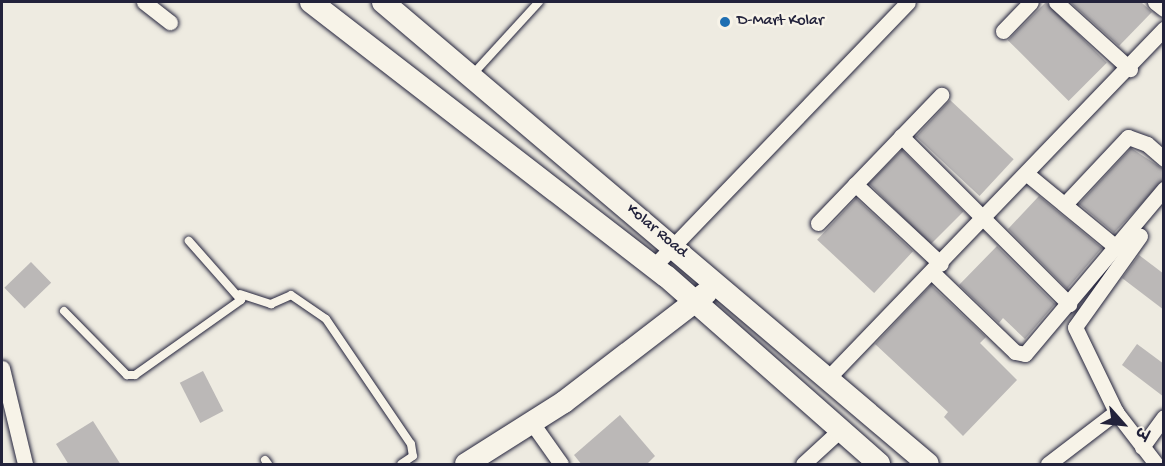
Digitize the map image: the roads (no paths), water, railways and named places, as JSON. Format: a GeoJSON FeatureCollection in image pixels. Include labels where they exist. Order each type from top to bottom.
{"type":"FeatureCollection","features":[{"type":"Feature","properties":{"kind":"main road"},"geometry":{"type":"LineString","coordinates":[[310,2],[674,283],[879,465]]}},
{"type":"Feature","properties":{"kind":"main road","name":"Kolar Road"},"geometry":{"type":"LineString","coordinates":[[383,2],[928,465]]}},
{"type":"Feature","properties":{"kind":"main road"},"geometry":{"type":"LineString","coordinates":[[466,465],[532,423],[693,263]]}},
{"type":"Feature","properties":{"kind":"street"},"geometry":{"type":"LineString","coordinates":[[144,2],[170,22]]}},
{"type":"Feature","properties":{"kind":"street"},"geometry":{"type":"LineString","coordinates":[[674,283],[693,263],[908,2]]}},
{"type":"Feature","properties":{"kind":"street"},"geometry":{"type":"LineString","coordinates":[[1003,31],[1031,2]]}},
{"type":"Feature","properties":{"kind":"street"},"geometry":{"type":"LineString","coordinates":[[1056,2],[1130,69]]}},
{"type":"Feature","properties":{"kind":"street"},"geometry":{"type":"LineString","coordinates":[[1155,2],[1164,9]]}},
{"type":"Feature","properties":{"kind":"street"},"geometry":{"type":"LineString","coordinates":[[827,379],[986,220],[1027,174],[1130,69],[1164,29]]}},
{"type":"Feature","properties":{"kind":"street"},"geometry":{"type":"LineString","coordinates":[[818,223],[941,95]]}},
{"type":"Feature","properties":{"kind":"street"},"geometry":{"type":"LineString","coordinates":[[901,136],[1069,304]]}},
{"type":"Feature","properties":{"kind":"street"},"geometry":{"type":"LineString","coordinates":[[1065,204],[1128,137],[1147,144],[1164,159]]}},
{"type":"Feature","properties":{"kind":"street"},"geometry":{"type":"LineString","coordinates":[[1027,174],[1117,248]]}},
{"type":"Feature","properties":{"kind":"street"},"geometry":{"type":"LineString","coordinates":[[855,184],[1020,354],[1069,304],[1164,189]]}},
{"type":"Feature","properties":{"kind":"street"},"geometry":{"type":"LineString","coordinates":[[1156,465],[1116,412],[1075,327],[1164,204]]}},
{"type":"Feature","properties":{"kind":"street"},"geometry":{"type":"LineString","coordinates":[[2,368],[25,465]]}},
{"type":"Feature","properties":{"kind":"street"},"geometry":{"type":"LineString","coordinates":[[1048,465],[1116,412]]}},
{"type":"Feature","properties":{"kind":"street"},"geometry":{"type":"LineString","coordinates":[[1142,447],[1164,417]]}},
{"type":"Feature","properties":{"kind":"street"},"geometry":{"type":"LineString","coordinates":[[532,423],[561,465]]}},
{"type":"Feature","properties":{"kind":"street"},"geometry":{"type":"LineString","coordinates":[[803,465],[840,431]]}},
{"type":"Feature","properties":{"kind":"lane"},"geometry":{"type":"LineString","coordinates":[[471,76],[538,2]]}},
{"type":"Feature","properties":{"kind":"lane"},"geometry":{"type":"LineString","coordinates":[[189,241],[240,294],[271,304],[291,295],[330,323],[411,444],[412,456],[401,465]]}},
{"type":"Feature","properties":{"kind":"lane"},"geometry":{"type":"LineString","coordinates":[[64,311],[127,375],[135,375],[235,306],[240,294]]}},
{"type":"Feature","properties":{"kind":"place","name":"D-Mart Kolar"},"geometry":{"type":"Point","coordinates":[725,22]}}]}
